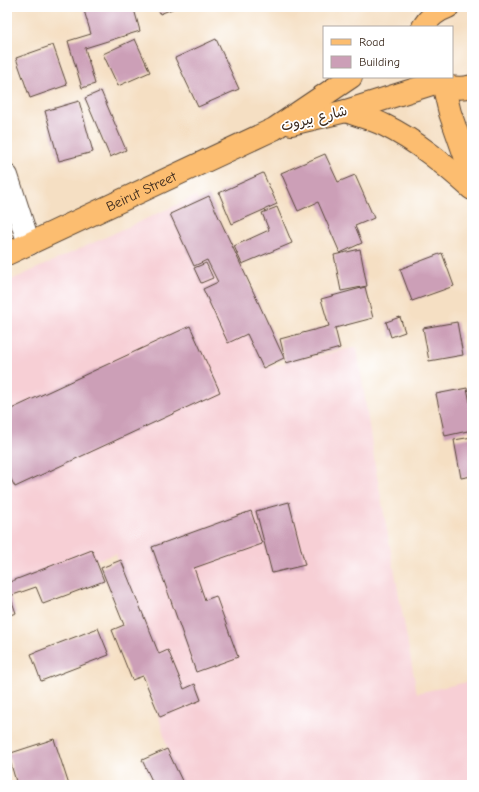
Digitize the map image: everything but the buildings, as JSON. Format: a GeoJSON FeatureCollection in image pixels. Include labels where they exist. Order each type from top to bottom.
{"type":"FeatureCollection","features":[{"type":"Feature","properties":{"kind":"main road"},"geometry":{"type":"LineString","coordinates":[[426,18],[448,7]]}},
{"type":"Feature","properties":{"kind":"main road","name":"شارع بيروت"},"geometry":{"type":"LineString","coordinates":[[274,128],[349,78]]}},
{"type":"Feature","properties":{"kind":"main road"},"geometry":{"type":"LineString","coordinates":[[438,81],[454,88],[466,88],[472,86]]}},
{"type":"Feature","properties":{"kind":"main road"},"geometry":{"type":"LineString","coordinates":[[438,81],[472,176]]}},
{"type":"Feature","properties":{"kind":"main road","name":"شارع بيروت"},"geometry":{"type":"LineString","coordinates":[[274,128],[346,111],[438,81]]}},
{"type":"Feature","properties":{"kind":"main road"},"geometry":{"type":"LineString","coordinates":[[346,111],[384,125],[414,142],[437,158],[472,189]]}},
{"type":"Feature","properties":{"kind":"main road","name":"Beirut Street"},"geometry":{"type":"LineString","coordinates":[[7,254],[274,128]]}},
{"type":"Feature","properties":{"kind":"street"},"geometry":{"type":"LineString","coordinates":[[7,176],[29,244]]}},
{"type":"Feature","properties":{"kind":"shaded area"},"geometry":{"type":"Polygon","coordinates":[[[196,196],[263,368],[357,347],[375,465],[417,693],[472,681],[472,785],[177,785],[116,554],[7,587],[7,282],[196,196]]]}}]}
